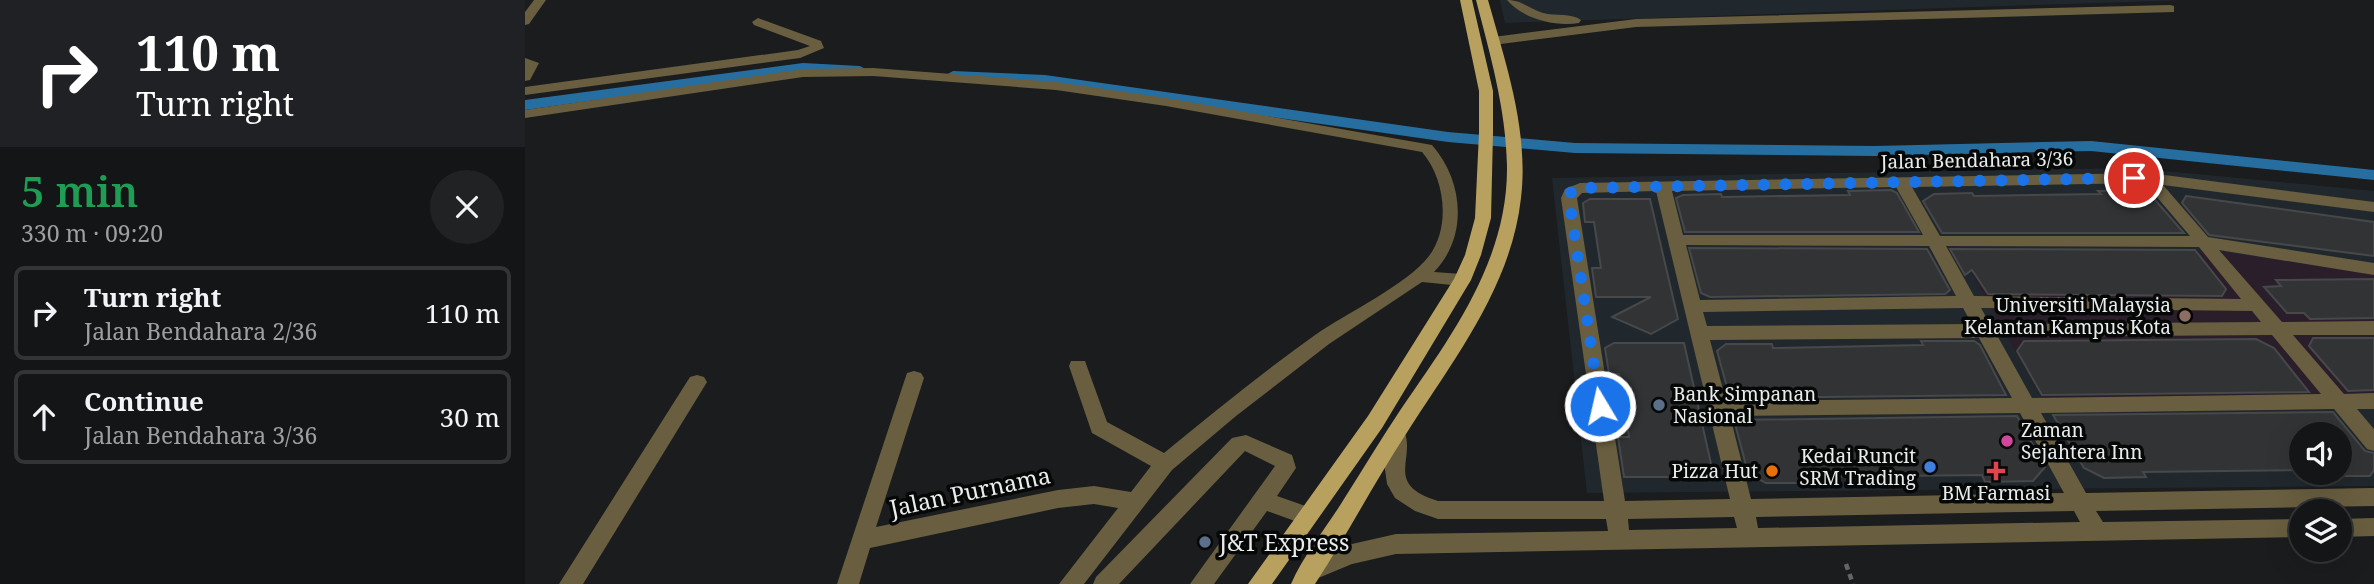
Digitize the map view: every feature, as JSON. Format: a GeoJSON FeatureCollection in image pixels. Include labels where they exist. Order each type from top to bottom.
{"type":"FeatureCollection","features":[{"type":"Feature","properties":{"kind":"main road"},"geometry":{"type":"LineString","coordinates":[[1259,584],[1375,422],[1462,279],[1473,255],[1483,218],[1486,91],[1466,0]]}},
{"type":"Feature","properties":{"kind":"main road"},"geometry":{"type":"LineString","coordinates":[[1307,578],[1472,314],[1498,260],[1509,225],[1515,177],[1514,131],[1507,91],[1482,0]]}},
{"type":"Feature","properties":{"kind":"street"},"geometry":{"type":"LineString","coordinates":[[525,21],[540,0]]}},
{"type":"Feature","properties":{"kind":"street"},"geometry":{"type":"LineString","coordinates":[[1513,0],[1542,16],[1574,20],[2037,0]]}},
{"type":"Feature","properties":{"kind":"street"},"geometry":{"type":"LineString","coordinates":[[1493,41],[1636,23],[2170,9]]}},
{"type":"Feature","properties":{"kind":"street"},"geometry":{"type":"LineString","coordinates":[[525,91],[800,54],[817,48],[816,44],[758,22]]}},
{"type":"Feature","properties":{"kind":"street"},"geometry":{"type":"LineString","coordinates":[[525,62],[532,63],[525,77]]}},
{"type":"Feature","properties":{"kind":"street"},"geometry":{"type":"LineString","coordinates":[[525,114],[800,73],[873,72],[1056,86],[1427,148],[1441,166],[1450,194],[1448,232],[1438,256],[1419,276],[1323,339],[1165,464],[1134,501],[1074,583]]}},
{"type":"Feature","properties":{"kind":"street"},"geometry":{"type":"LineString","coordinates":[[2149,178],[2374,443]]}},
{"type":"Feature","properties":{"kind":"street","name":"Jalan Bendahara 3/36"},"geometry":{"type":"LineString","coordinates":[[1615,510],[1569,198],[1571,192],[1580,188],[2149,178],[2374,207]]}},
{"type":"Feature","properties":{"kind":"street"},"geometry":{"type":"LineString","coordinates":[[1902,183],[2097,532]]}},
{"type":"Feature","properties":{"kind":"street"},"geometry":{"type":"LineString","coordinates":[[1663,187],[1750,538]]}},
{"type":"Feature","properties":{"kind":"street"},"geometry":{"type":"LineString","coordinates":[[1676,240],[2204,242],[2374,269]]}},
{"type":"Feature","properties":{"kind":"street"},"geometry":{"type":"LineString","coordinates":[[1419,276],[1462,279]]}},
{"type":"Feature","properties":{"kind":"street"},"geometry":{"type":"LineString","coordinates":[[1692,306],[1968,302],[2258,305]]}},
{"type":"Feature","properties":{"kind":"street"},"geometry":{"type":"LineString","coordinates":[[2001,302],[2017,330]]}},
{"type":"Feature","properties":{"kind":"street"},"geometry":{"type":"LineString","coordinates":[[1699,333],[2374,328]]}},
{"type":"Feature","properties":{"kind":"street"},"geometry":{"type":"LineString","coordinates":[[1078,366],[1099,427],[1165,464]]}},
{"type":"Feature","properties":{"kind":"street"},"geometry":{"type":"LineString","coordinates":[[848,584],[914,378]]}},
{"type":"Feature","properties":{"kind":"street"},"geometry":{"type":"LineString","coordinates":[[570,584],[697,382]]}},
{"type":"Feature","properties":{"kind":"street"},"geometry":{"type":"LineString","coordinates":[[1718,409],[2374,401]]}},
{"type":"Feature","properties":{"kind":"street"},"geometry":{"type":"LineString","coordinates":[[1396,433],[1396,482],[1404,495],[1416,505],[1438,510],[1615,510],[2374,497]]}},
{"type":"Feature","properties":{"kind":"street"},"geometry":{"type":"LineString","coordinates":[[1104,584],[1239,443],[1247,443],[1285,461],[1286,468],[1201,584]]}},
{"type":"Feature","properties":{"kind":"street","name":"Jalan Purnama"},"geometry":{"type":"LineString","coordinates":[[861,540],[1058,499],[1094,495],[1134,501]]}},
{"type":"Feature","properties":{"kind":"street"},"geometry":{"type":"LineString","coordinates":[[1262,500],[1306,516]]}},
{"type":"Feature","properties":{"kind":"street"},"geometry":{"type":"LineString","coordinates":[[1615,510],[1620,540]]}},
{"type":"Feature","properties":{"kind":"street"},"geometry":{"type":"LineString","coordinates":[[2352,528],[2374,527]]}},
{"type":"Feature","properties":{"kind":"street"},"geometry":{"type":"LineString","coordinates":[[1307,578],[1338,557],[1363,549],[1396,544],[2289,528]]}},
{"type":"Feature","properties":{"kind":"path"},"geometry":{"type":"LineString","coordinates":[[1846,564],[1853,584]]}},
{"type":"Feature","properties":{"kind":"shaded area"},"geometry":{"type":"Polygon","coordinates":[[[1500,0],[2184,0],[1505,23],[1500,0]]]}},
{"type":"Feature","properties":{"kind":"shaded area"},"geometry":{"type":"Polygon","coordinates":[[[2134,168],[2374,191],[2374,486],[1587,493],[1552,178],[2134,168]]]}},
{"type":"Feature","properties":{"kind":"shaded area","name":"Universiti Malaysia Kelantan Kampus Kota"},"geometry":{"type":"Polygon","coordinates":[[[2218,251],[2374,274],[2374,393],[2042,399],[1960,253],[2218,251]]]}},
{"type":"Feature","properties":{"kind":"building"},"geometry":{"type":"Polygon","coordinates":[[[1891,190],[1897,193],[1919,232],[1685,232],[1676,198],[1683,195],[1721,194],[1722,197],[1850,195],[1848,191],[1891,190]]]}},
{"type":"Feature","properties":{"kind":"building"},"geometry":{"type":"Polygon","coordinates":[[[2141,190],[2150,194],[2184,233],[1942,233],[1923,201],[1934,194],[2101,194],[2098,191],[2141,190]]]}},
{"type":"Feature","properties":{"kind":"building"},"geometry":{"type":"Polygon","coordinates":[[[2186,196],[2374,222],[2374,256],[2209,235],[2182,203],[2186,196]]]}},
{"type":"Feature","properties":{"kind":"building"},"geometry":{"type":"Polygon","coordinates":[[[1590,199],[1650,199],[1678,319],[1651,334],[1612,317],[1651,297],[1596,297],[1592,268],[1601,268],[1594,222],[1585,222],[1583,203],[1590,199]]]}},
{"type":"Feature","properties":{"kind":"building"},"geometry":{"type":"Polygon","coordinates":[[[1689,248],[1927,249],[1950,290],[1945,294],[1710,297],[1701,293],[1689,248]]]}},
{"type":"Feature","properties":{"kind":"building"},"geometry":{"type":"Polygon","coordinates":[[[1950,249],[2195,250],[2226,289],[2222,296],[1988,294],[1972,270],[1965,275],[1950,249]]]}},
{"type":"Feature","properties":{"kind":"building"},"geometry":{"type":"Polygon","coordinates":[[[2374,279],[2374,318],[2310,319],[2304,313],[2287,313],[2264,287],[2281,286],[2276,280],[2374,279]]]}},
{"type":"Feature","properties":{"kind":"building"},"geometry":{"type":"Polygon","coordinates":[[[2313,338],[2374,338],[2374,390],[2348,391],[2309,346],[2313,338]]]}},
{"type":"Feature","properties":{"kind":"building"},"geometry":{"type":"Polygon","coordinates":[[[2256,339],[2274,348],[2309,392],[2042,395],[2017,351],[2024,341],[2256,339]]]}},
{"type":"Feature","properties":{"kind":"building"},"geometry":{"type":"Polygon","coordinates":[[[1921,341],[1974,341],[1980,345],[2006,395],[1730,398],[1717,351],[1726,344],[1772,344],[1773,348],[1923,345],[1921,341]]]}},
{"type":"Feature","properties":{"kind":"building"},"geometry":{"type":"Polygon","coordinates":[[[1614,343],[1684,343],[1714,477],[1624,477],[1618,437],[1629,437],[1619,374],[1609,374],[1605,348],[1614,343]]]}},
{"type":"Feature","properties":{"kind":"building"},"geometry":{"type":"Polygon","coordinates":[[[2333,412],[2341,422],[2289,422],[2289,470],[2143,472],[2146,477],[2104,478],[2084,468],[2053,415],[2333,412]]]}},
{"type":"Feature","properties":{"kind":"building"},"geometry":{"type":"Polygon","coordinates":[[[2017,416],[2045,467],[2033,481],[1985,482],[1982,475],[1806,477],[1808,483],[1766,483],[1748,473],[1734,420],[2017,416]]]}},
{"type":"Feature","properties":{"kind":"building"},"geometry":{"type":"Polygon","coordinates":[[[2352,435],[2365,451],[2374,453],[2374,470],[2370,476],[2352,476],[2352,435]]]}},
{"type":"Feature","properties":{"kind":"waterway"},"geometry":{"type":"LineString","coordinates":[[525,105],[803,67],[860,70]]}},
{"type":"Feature","properties":{"kind":"waterway"},"geometry":{"type":"LineString","coordinates":[[953,75],[1045,80],[1448,137],[1575,148],[1875,151],[2091,146],[2374,175]]}},
{"type":"Feature","properties":{"kind":"place","name":"Universiti Malaysia Kelantan Kampus Kota"},"geometry":{"type":"Point","coordinates":[2185,316]}},
{"type":"Feature","properties":{"kind":"place","name":"Bank Simpanan Nasional"},"geometry":{"type":"Point","coordinates":[1659,405]}},
{"type":"Feature","properties":{"kind":"place","name":"Zaman Sejahtera Inn"},"geometry":{"type":"Point","coordinates":[2007,441]}},
{"type":"Feature","properties":{"kind":"place","name":"Kedai Runcit SRM Trading"},"geometry":{"type":"Point","coordinates":[1930,467]}},
{"type":"Feature","properties":{"kind":"place","name":"Pizza Hut"},"geometry":{"type":"Point","coordinates":[1772,471]}},
{"type":"Feature","properties":{"kind":"place","name":"BM Farmasi"},"geometry":{"type":"Point","coordinates":[1996,471]}},
{"type":"Feature","properties":{"kind":"place","name":"J&T Express"},"geometry":{"type":"Point","coordinates":[1205,542]}},
{"type":"Feature","properties":{"kind":"route"},"geometry":{"type":"LineString","coordinates":[[1600,406],[1569,198],[1571,192],[1580,188],[2134,178]]}}]}
